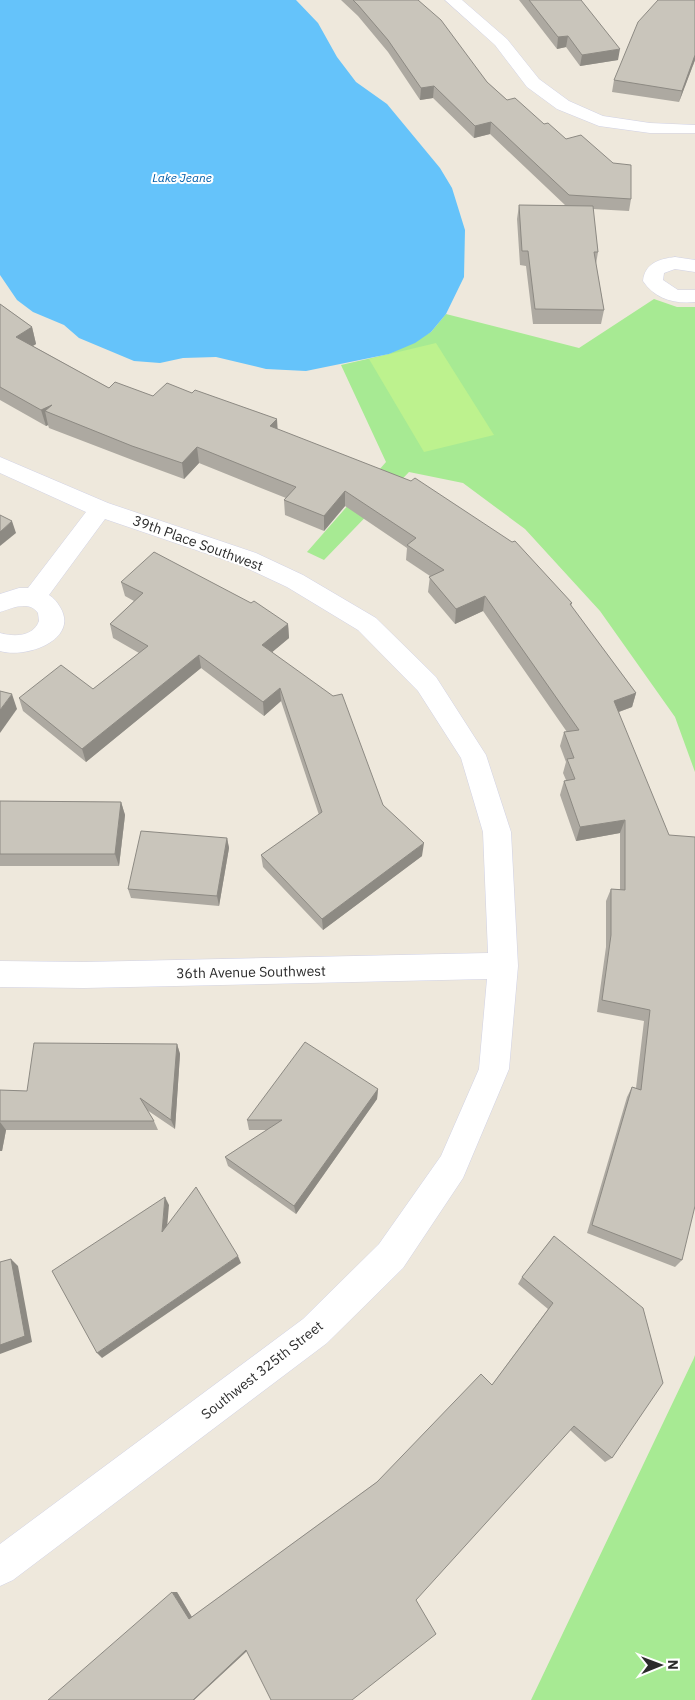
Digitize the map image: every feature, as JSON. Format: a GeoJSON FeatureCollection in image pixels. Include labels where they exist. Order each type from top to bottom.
{"type":"FeatureCollection","features":[{"type":"Feature","properties":{"kind":"street"},"geometry":{"type":"LineString","coordinates":[[453,0],[501,42],[533,83],[563,105],[599,121],[650,128],[694,131]]}},
{"type":"Feature","properties":{"kind":"street"},"geometry":{"type":"LineString","coordinates":[[693,261],[670,263],[662,266],[652,275],[653,281],[664,292],[674,296],[695,296]]}},
{"type":"Feature","properties":{"kind":"street","name":"39th Place Southwest"},"geometry":{"type":"LineString","coordinates":[[0,464],[100,509],[248,559],[295,581]]}},
{"type":"Feature","properties":{"kind":"street"},"geometry":{"type":"LineString","coordinates":[[36,597],[100,509]]}},
{"type":"Feature","properties":{"kind":"street","name":"Southwest 325th Street"},"geometry":{"type":"LineString","coordinates":[[0,1567],[315,1331],[392,1256],[452,1167],[494,1069],[503,966],[497,832],[472,755],[427,684],[367,624],[295,581]]}},
{"type":"Feature","properties":{"kind":"street"},"geometry":{"type":"LineString","coordinates":[[0,603],[24,596],[36,597],[46,603],[51,610],[52,620],[48,629],[40,638],[28,643],[15,645],[0,642]]}},
{"type":"Feature","properties":{"kind":"street","name":"36th Avenue Southwest"},"geometry":{"type":"LineString","coordinates":[[0,974],[94,975],[503,966]]}},
{"type":"Feature","properties":{"kind":"green space"},"geometry":{"type":"Polygon","coordinates":[[[654,299],[677,307],[695,307],[695,772],[675,717],[600,611],[525,529],[463,483],[409,472],[324,560],[307,552],[386,462],[341,365],[389,354],[431,332],[446,314],[579,348],[654,299]]]}},
{"type":"Feature","properties":{"kind":"green space"},"geometry":{"type":"Polygon","coordinates":[[[436,343],[494,435],[424,452],[369,359],[436,343]]]}},
{"type":"Feature","properties":{"kind":"green space"},"geometry":{"type":"Polygon","coordinates":[[[695,1355],[695,1700],[531,1700],[694,1358],[695,1355]]]}},
{"type":"Feature","properties":{"kind":"water","name":"Lake Jeane"},"geometry":{"type":"Polygon","coordinates":[[[0,0],[296,0],[318,23],[337,57],[356,82],[387,104],[440,168],[452,188],[465,230],[464,277],[446,314],[431,332],[415,343],[389,354],[306,371],[266,369],[216,357],[183,358],[160,363],[134,361],[79,338],[64,325],[33,312],[17,300],[0,275],[0,0]]]}},
{"type":"Feature","properties":{"kind":"building"},"geometry":{"type":"Polygon","coordinates":[[[353,0],[418,0],[441,20],[487,82],[507,100],[515,98],[544,124],[548,123],[566,139],[581,135],[613,163],[631,165],[631,199],[569,195],[491,122],[475,126],[434,86],[421,88],[388,40],[353,0]]]}},
{"type":"Feature","properties":{"kind":"building"},"geometry":{"type":"Polygon","coordinates":[[[529,0],[581,0],[620,49],[582,55],[568,36],[558,37],[529,0]]]}},
{"type":"Feature","properties":{"kind":"building"},"geometry":{"type":"Polygon","coordinates":[[[658,0],[695,0],[695,55],[682,91],[614,80],[638,22],[658,0]]]}},
{"type":"Feature","properties":{"kind":"building"},"geometry":{"type":"Polygon","coordinates":[[[519,205],[593,206],[598,252],[594,252],[604,310],[535,309],[528,251],[522,251],[519,205]]]}},
{"type":"Feature","properties":{"kind":"building"},"geometry":{"type":"Polygon","coordinates":[[[0,304],[32,327],[16,337],[109,388],[115,382],[153,396],[167,383],[192,393],[195,390],[277,419],[270,426],[411,481],[415,478],[512,542],[515,541],[572,603],[570,604],[636,693],[614,701],[669,835],[695,837],[695,1206],[682,1260],[592,1225],[632,1087],[641,1090],[650,1010],[602,1000],[611,935],[611,889],[625,890],[625,820],[580,827],[564,781],[575,779],[567,759],[574,758],[564,732],[579,730],[485,596],[456,609],[429,577],[444,570],[407,545],[416,538],[345,491],[324,516],[284,500],[296,487],[197,447],[182,463],[132,446],[45,411],[52,405],[41,410],[0,387],[0,304]]]}},
{"type":"Feature","properties":{"kind":"building"},"geometry":{"type":"Polygon","coordinates":[[[0,515],[12,521],[0,532],[0,515]]]}},
{"type":"Feature","properties":{"kind":"building"},"geometry":{"type":"Polygon","coordinates":[[[154,552],[251,603],[254,601],[288,624],[262,645],[333,696],[342,694],[383,805],[424,843],[322,919],[261,855],[322,812],[280,688],[263,702],[199,655],[82,749],[19,698],[61,665],[93,689],[148,646],[110,624],[143,593],[121,582],[154,552]]]}},
{"type":"Feature","properties":{"kind":"building"},"geometry":{"type":"Polygon","coordinates":[[[0,691],[12,694],[0,710],[0,691]]]}},
{"type":"Feature","properties":{"kind":"building"},"geometry":{"type":"Polygon","coordinates":[[[0,801],[121,802],[115,854],[0,854],[0,801]]]}},
{"type":"Feature","properties":{"kind":"building"},"geometry":{"type":"Polygon","coordinates":[[[141,831],[227,838],[217,896],[128,889],[141,831]]]}},
{"type":"Feature","properties":{"kind":"building"},"geometry":{"type":"Polygon","coordinates":[[[305,1042],[378,1089],[294,1206],[225,1157],[282,1120],[247,1120],[305,1042]]]}},
{"type":"Feature","properties":{"kind":"building"},"geometry":{"type":"Polygon","coordinates":[[[34,1043],[177,1044],[171,1120],[140,1098],[154,1121],[0,1121],[0,1090],[27,1091],[34,1043]]]}},
{"type":"Feature","properties":{"kind":"building"},"geometry":{"type":"Polygon","coordinates":[[[196,1187],[238,1256],[97,1353],[52,1271],[165,1197],[162,1232],[196,1187]]]}},
{"type":"Feature","properties":{"kind":"building"},"geometry":{"type":"Polygon","coordinates":[[[554,1236],[643,1308],[663,1383],[612,1458],[574,1426],[416,1600],[436,1634],[352,1700],[271,1700],[246,1650],[193,1700],[48,1700],[172,1592],[189,1619],[377,1482],[481,1374],[492,1385],[553,1303],[522,1277],[554,1236]]]}},
{"type":"Feature","properties":{"kind":"building"},"geometry":{"type":"Polygon","coordinates":[[[11,1259],[25,1336],[0,1345],[0,1262],[11,1259]]]}}]}
